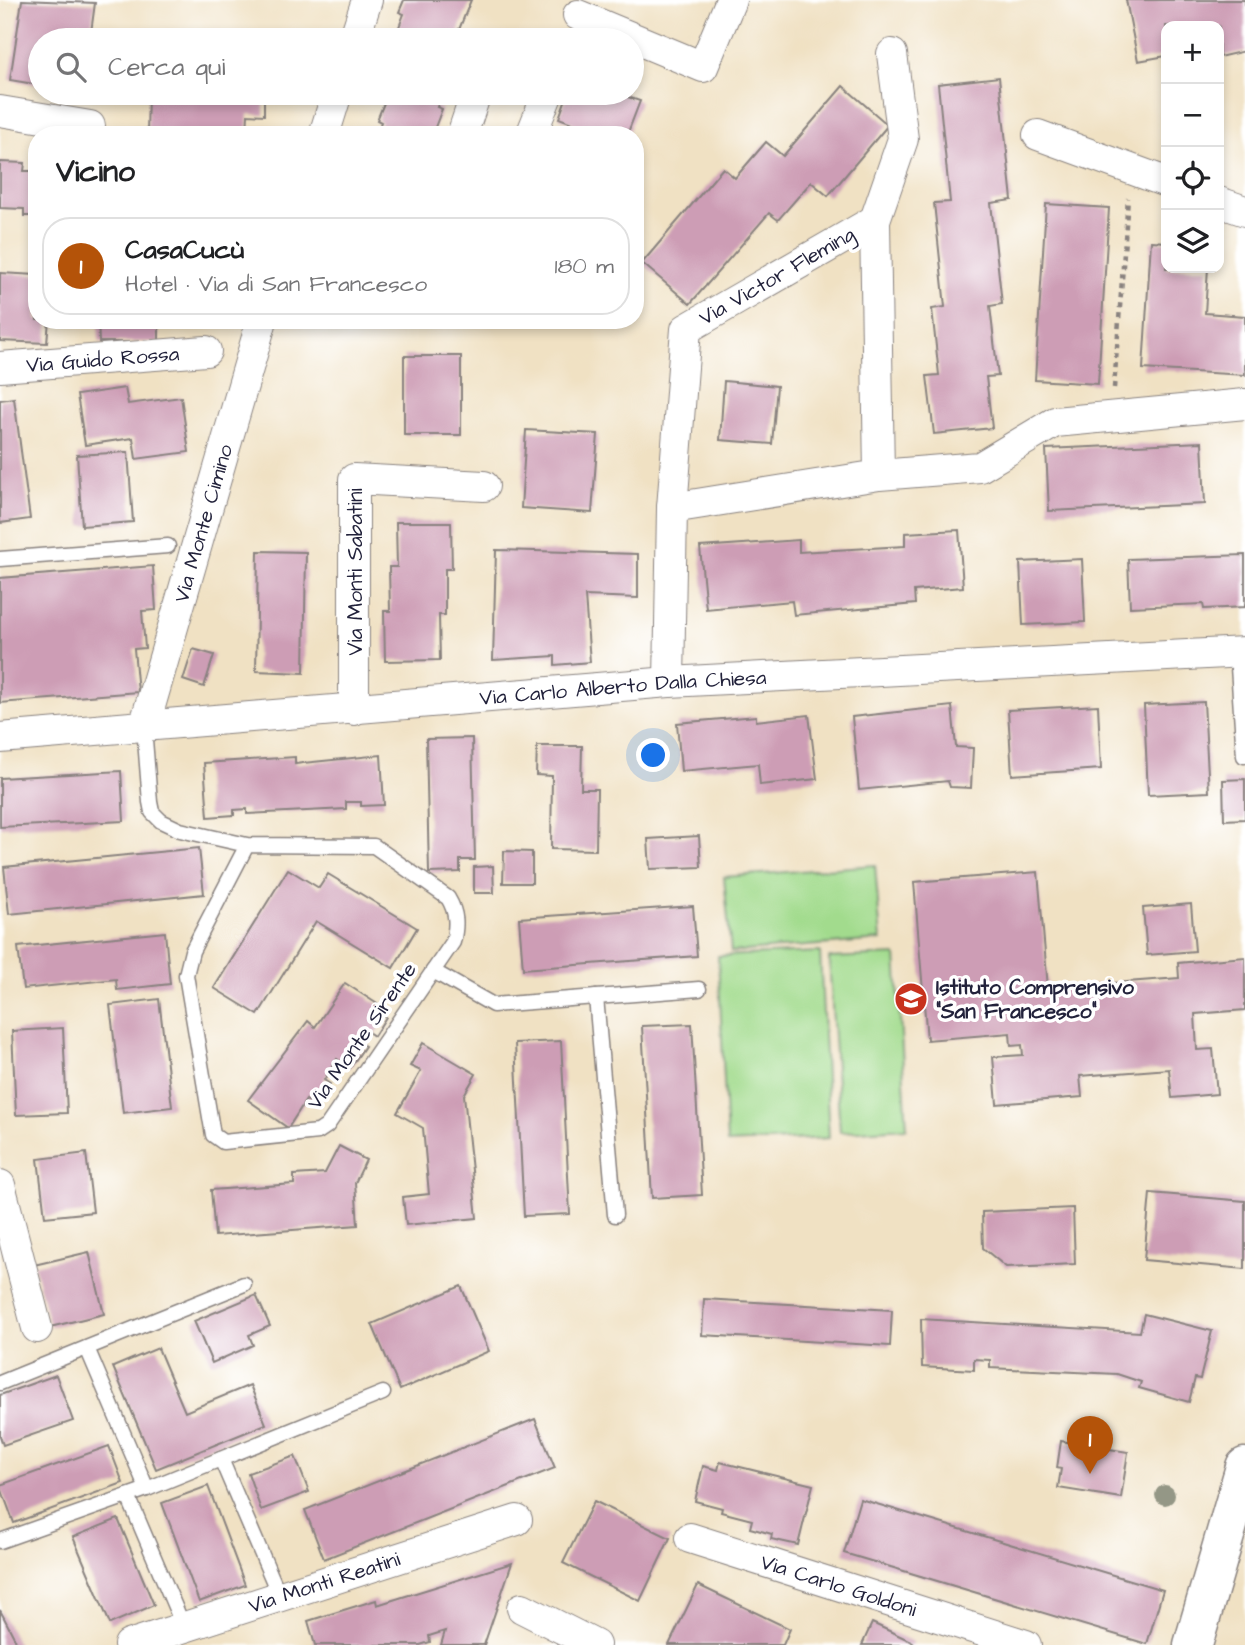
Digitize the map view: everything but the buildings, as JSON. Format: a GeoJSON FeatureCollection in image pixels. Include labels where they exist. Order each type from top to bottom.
{"type":"FeatureCollection","features":[{"type":"Feature","properties":{"kind":"street"},"geometry":{"type":"LineString","coordinates":[[358,28],[368,0]]}},
{"type":"Feature","properties":{"kind":"street"},"geometry":{"type":"LineString","coordinates":[[644,44],[703,67],[731,0]]}},
{"type":"Feature","properties":{"kind":"street"},"geometry":{"type":"LineString","coordinates":[[577,18],[603,28]]}},
{"type":"Feature","properties":{"kind":"street"},"geometry":{"type":"LineString","coordinates":[[875,219],[903,139],[892,54]]}},
{"type":"Feature","properties":{"kind":"street"},"geometry":{"type":"LineString","coordinates":[[327,126],[333,105]]}},
{"type":"Feature","properties":{"kind":"street"},"geometry":{"type":"LineString","coordinates":[[464,126],[472,105]]}},
{"type":"Feature","properties":{"kind":"street"},"geometry":{"type":"LineString","coordinates":[[535,126],[543,105]]}},
{"type":"Feature","properties":{"kind":"street"},"geometry":{"type":"LineString","coordinates":[[0,111],[90,126]]}},
{"type":"Feature","properties":{"kind":"street"},"geometry":{"type":"LineString","coordinates":[[1038,135],[1161,180]]}},
{"type":"Feature","properties":{"kind":"street"},"geometry":{"type":"LineString","coordinates":[[1224,204],[1245,211]]}},
{"type":"Feature","properties":{"kind":"street","name":"Via Victor Fleming"},"geometry":{"type":"LineString","coordinates":[[669,682],[672,508],[686,329],[875,219],[879,475]]}},
{"type":"Feature","properties":{"kind":"street","name":"Via Monte Cimino"},"geometry":{"type":"LineString","coordinates":[[144,727],[259,329]]}},
{"type":"Feature","properties":{"kind":"street","name":"Via Guido Rossa"},"geometry":{"type":"LineString","coordinates":[[0,367],[206,351]]}},
{"type":"Feature","properties":{"kind":"street"},"geometry":{"type":"LineString","coordinates":[[672,508],[879,475],[980,467],[1055,422],[1245,404]]}},
{"type":"Feature","properties":{"kind":"street","name":"Via Monti Sabatini"},"geometry":{"type":"LineString","coordinates":[[354,710],[354,479],[484,486]]}},
{"type":"Feature","properties":{"kind":"street","name":"Via Carlo Alberto Dalla Chiesa"},"geometry":{"type":"LineString","coordinates":[[0,738],[669,682],[1241,652]]}},
{"type":"Feature","properties":{"kind":"street"},"geometry":{"type":"LineString","coordinates":[[0,1185],[37,1328]]}},
{"type":"Feature","properties":{"kind":"street"},"geometry":{"type":"LineString","coordinates":[[1193,1645],[1245,1467]]}},
{"type":"Feature","properties":{"kind":"street","name":"Via Monti Reatini"},"geometry":{"type":"LineString","coordinates":[[130,1645],[517,1520]]}},
{"type":"Feature","properties":{"kind":"street","name":"Via Carlo Goldoni"},"geometry":{"type":"LineString","coordinates":[[691,1538],[1026,1645]]}},
{"type":"Feature","properties":{"kind":"street"},"geometry":{"type":"LineString","coordinates":[[522,1608],[595,1645]]}},
{"type":"Feature","properties":{"kind":"lane"},"geometry":{"type":"LineString","coordinates":[[0,559],[168,546]]}},
{"type":"Feature","properties":{"kind":"lane"},"geometry":{"type":"LineString","coordinates":[[1241,652],[1244,757]]}},
{"type":"Feature","properties":{"kind":"lane","name":"Via Monte Sirente"},"geometry":{"type":"LineString","coordinates":[[144,727],[152,812],[161,821],[180,830],[247,845],[380,847],[448,898],[455,910],[457,929],[453,942],[323,1129],[223,1142],[213,1135],[186,975],[192,951],[247,845]]}},
{"type":"Feature","properties":{"kind":"lane"},"geometry":{"type":"LineString","coordinates":[[433,971],[493,1005],[699,989]]}},
{"type":"Feature","properties":{"kind":"lane"},"geometry":{"type":"LineString","coordinates":[[596,997],[615,1215]]}},
{"type":"Feature","properties":{"kind":"lane"},"geometry":{"type":"LineString","coordinates":[[0,1383],[244,1284]]}},
{"type":"Feature","properties":{"kind":"lane"},"geometry":{"type":"LineString","coordinates":[[87,1348],[147,1489]]}},
{"type":"Feature","properties":{"kind":"lane"},"geometry":{"type":"LineString","coordinates":[[0,1541],[147,1489],[383,1393]]}},
{"type":"Feature","properties":{"kind":"lane"},"geometry":{"type":"LineString","coordinates":[[221,1459],[280,1597]]}},
{"type":"Feature","properties":{"kind":"lane"},"geometry":{"type":"LineString","coordinates":[[128,1496],[184,1628]]}},
{"type":"Feature","properties":{"kind":"path"},"geometry":{"type":"LineString","coordinates":[[1112,417],[1130,169]]}},
{"type":"Feature","properties":{"kind":"green space"},"geometry":{"type":"Polygon","coordinates":[[[875,865],[881,940],[731,952],[724,877],[875,865]]]}},
{"type":"Feature","properties":{"kind":"green space"},"geometry":{"type":"Polygon","coordinates":[[[820,952],[829,1138],[727,1143],[718,956],[820,952]]]}},
{"type":"Feature","properties":{"kind":"green space"},"geometry":{"type":"Polygon","coordinates":[[[896,955],[907,1128],[840,1132],[829,958],[896,955]]]}},
{"type":"Feature","properties":{"kind":"place","name":"Istituto Comprensivo “San Francesco”"},"geometry":{"type":"Point","coordinates":[911,999]}},
{"type":"Feature","properties":{"kind":"place","name":"CasaCucù"},"geometry":{"type":"Point","coordinates":[1090,1474]}}]}
